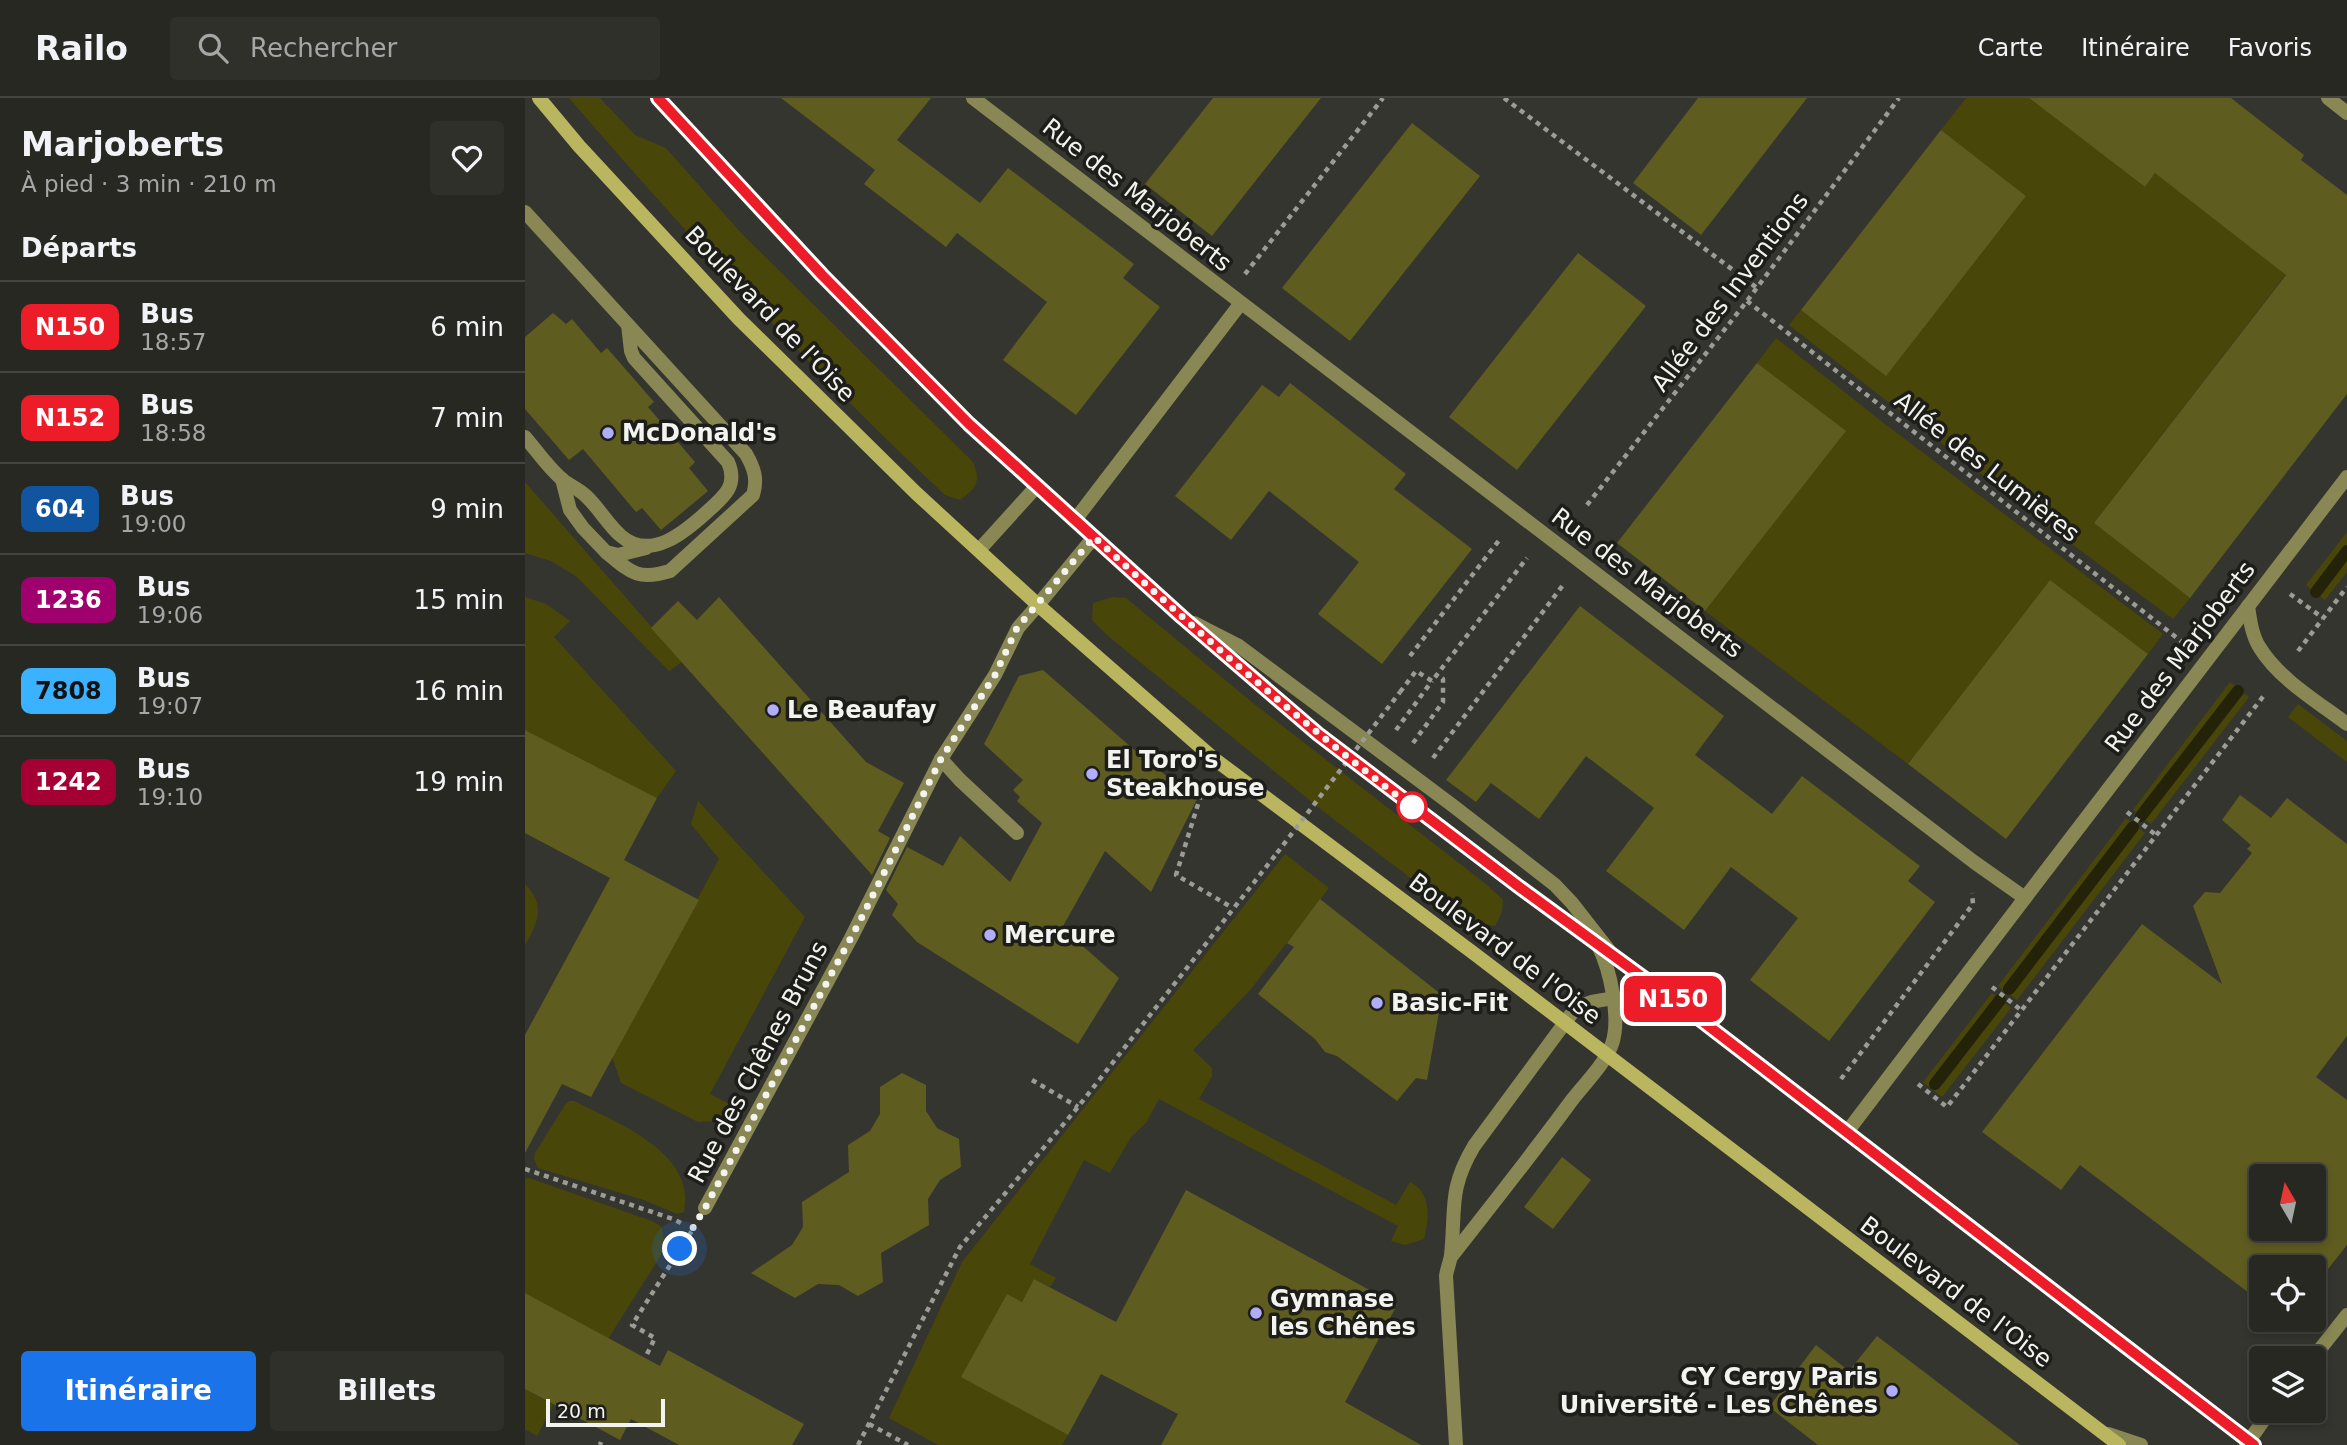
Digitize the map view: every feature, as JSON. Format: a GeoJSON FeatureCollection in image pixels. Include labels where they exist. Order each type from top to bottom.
{"type":"FeatureCollection","features":[{"type":"Feature","properties":{"kind":"main road","name":"Boulevard de l'Oise"},"geometry":{"type":"LineString","coordinates":[[539,98],[579,146],[739,319],[916,493],[1038,605],[1213,758],[1607,1054],[2119,1445]]}},
{"type":"Feature","properties":{"kind":"main road"},"geometry":{"type":"LineString","coordinates":[[657,98],[822,275],[969,424],[1182,617],[1318,734],[1689,1011],[2250,1444]]}},
{"type":"Feature","properties":{"kind":"street","name":"Rue des Marjoberts"},"geometry":{"type":"LineString","coordinates":[[972,98],[1974,862],[2025,898]]}},
{"type":"Feature","properties":{"kind":"street"},"geometry":{"type":"LineString","coordinates":[[2327,98],[2347,113]]}},
{"type":"Feature","properties":{"kind":"street"},"geometry":{"type":"LineString","coordinates":[[525,212],[746,454],[755,472],[756,487],[753,495],[670,571],[640,576],[629,571],[606,552],[583,528],[570,510],[562,480]]}},
{"type":"Feature","properties":{"kind":"street","name":"Rue des Marjoberts"},"geometry":{"type":"LineString","coordinates":[[1075,520],[1235,299]]}},
{"type":"Feature","properties":{"kind":"street"},"geometry":{"type":"LineString","coordinates":[[606,552],[618,555],[658,545],[684,532],[729,490],[732,474],[724,456],[634,358],[628,325]]}},
{"type":"Feature","properties":{"kind":"street"},"geometry":{"type":"LineString","coordinates":[[525,437],[562,480],[586,496],[619,535],[632,545],[658,545]]}},
{"type":"Feature","properties":{"kind":"street","name":"Rue des Marjoberts"},"geometry":{"type":"LineString","coordinates":[[1847,1132],[2347,477]]}},
{"type":"Feature","properties":{"kind":"street"},"geometry":{"type":"LineString","coordinates":[[979,550],[1037,485]]}},
{"type":"Feature","properties":{"kind":"street"},"geometry":{"type":"LineString","coordinates":[[1038,605],[1094,537]]}},
{"type":"Feature","properties":{"kind":"street","name":"Rue des Chênes Bruns"},"geometry":{"type":"LineString","coordinates":[[705,1208],[851,938],[941,759],[995,675],[1017,628],[1038,605]]}},
{"type":"Feature","properties":{"kind":"street"},"geometry":{"type":"LineString","coordinates":[[2248,606],[2259,647],[2282,672],[2347,724]]}},
{"type":"Feature","properties":{"kind":"street"},"geometry":{"type":"LineString","coordinates":[[1182,617],[1239,646],[1555,885],[1613,956]]}},
{"type":"Feature","properties":{"kind":"street"},"geometry":{"type":"LineString","coordinates":[[941,759],[1017,833]]}},
{"type":"Feature","properties":{"kind":"street"},"geometry":{"type":"LineString","coordinates":[[1451,1257],[1607,1054],[1614,1037],[1612,998],[1607,965],[1598,945]]}},
{"type":"Feature","properties":{"kind":"street"},"geometry":{"type":"LineString","coordinates":[[1456,1445],[1446,1276],[1451,1257],[1454,1191],[1464,1164],[1474,1146],[1575,1009],[1583,1004],[1612,998],[1689,1011]]}},
{"type":"Feature","properties":{"kind":"street"},"geometry":{"type":"LineString","coordinates":[[2322,1346],[2347,1315]]}},
{"type":"Feature","properties":{"kind":"street"},"geometry":{"type":"LineString","coordinates":[[2250,1444],[2263,1423]]}},
{"type":"Feature","properties":{"kind":"street"},"geometry":{"type":"LineString","coordinates":[[2101,1431],[2141,1445]]}},
{"type":"Feature","properties":{"kind":"path"},"geometry":{"type":"LineString","coordinates":[[1235,299],[1383,98]]}},
{"type":"Feature","properties":{"kind":"path"},"geometry":{"type":"LineString","coordinates":[[1504,98],[1757,288]]}},
{"type":"Feature","properties":{"kind":"path","name":"Allée des Inventions"},"geometry":{"type":"LineString","coordinates":[[1587,505],[1757,288],[1899,98]]}},
{"type":"Feature","properties":{"kind":"path","name":"Allée des Lumières"},"geometry":{"type":"LineString","coordinates":[[1747,301],[2206,661]]}},
{"type":"Feature","properties":{"kind":"path"},"geometry":{"type":"LineString","coordinates":[[1410,656],[1500,539]]}},
{"type":"Feature","properties":{"kind":"path"},"geometry":{"type":"LineString","coordinates":[[1389,739],[1527,558]]}},
{"type":"Feature","properties":{"kind":"path"},"geometry":{"type":"LineString","coordinates":[[1430,763],[1563,585]]}},
{"type":"Feature","properties":{"kind":"path"},"geometry":{"type":"LineString","coordinates":[[1917,1084],[1947,1107],[2347,587]]}},
{"type":"Feature","properties":{"kind":"path"},"geometry":{"type":"LineString","coordinates":[[859,1445],[960,1247],[1078,1107],[1416,671],[1432,681]]}},
{"type":"Feature","properties":{"kind":"path"},"geometry":{"type":"LineString","coordinates":[[1419,735],[1443,702],[1443,679],[1436,675]]}},
{"type":"Feature","properties":{"kind":"path"},"geometry":{"type":"LineString","coordinates":[[1213,758],[1176,875],[1233,908]]}},
{"type":"Feature","properties":{"kind":"path"},"geometry":{"type":"LineString","coordinates":[[2127,812],[2156,835]]}},
{"type":"Feature","properties":{"kind":"path"},"geometry":{"type":"LineString","coordinates":[[1841,1079],[1973,904],[1971,888]]}},
{"type":"Feature","properties":{"kind":"path"},"geometry":{"type":"LineString","coordinates":[[1992,987],[2021,1010]]}},
{"type":"Feature","properties":{"kind":"path"},"geometry":{"type":"LineString","coordinates":[[1032,1080],[1078,1107]]}},
{"type":"Feature","properties":{"kind":"path"},"geometry":{"type":"LineString","coordinates":[[525,1169],[673,1219],[692,1230]]}},
{"type":"Feature","properties":{"kind":"path"},"geometry":{"type":"LineString","coordinates":[[647,1354],[655,1338],[632,1325],[705,1208]]}},
{"type":"Feature","properties":{"kind":"path"},"geometry":{"type":"LineString","coordinates":[[869,1424],[908,1445]]}},
{"type":"Feature","properties":{"kind":"shaded area"},"geometry":{"type":"Polygon","coordinates":[[[569,98],[600,98],[635,135],[666,148],[741,233],[973,462],[977,479],[970,492],[960,500],[945,495],[847,400],[659,201],[569,98]]]}},
{"type":"Feature","properties":{"kind":"shaded area"},"geometry":{"type":"Polygon","coordinates":[[[1966,98],[2029,98],[2145,187],[2165,160],[2293,265],[2094,523],[2190,598],[2173,619],[2057,533],[1789,325],[1801,310],[1886,375],[2026,196],[1941,130],[1966,98]]]}},
{"type":"Feature","properties":{"kind":"shaded area"},"geometry":{"type":"Polygon","coordinates":[[[1776,338],[2163,634],[2148,654],[2050,580],[1908,764],[1705,611],[1845,432],[1757,363],[1776,338]]]}},
{"type":"Feature","properties":{"kind":"shaded area"},"geometry":{"type":"Polygon","coordinates":[[[525,482],[682,662],[669,671],[577,577],[551,561],[525,553],[525,482]]]}},
{"type":"Feature","properties":{"kind":"shaded area"},"geometry":{"type":"Polygon","coordinates":[[[2347,532],[2347,572],[2325,600],[2306,585],[2347,532]]]}},
{"type":"Feature","properties":{"kind":"shaded area"},"geometry":{"type":"Polygon","coordinates":[[[525,597],[546,604],[570,621],[554,637],[676,771],[657,798],[525,730],[525,597]]]}},
{"type":"Feature","properties":{"kind":"shaded area"},"geometry":{"type":"Polygon","coordinates":[[[1113,597],[1126,598],[1253,703],[1486,884],[1503,900],[1502,912],[1495,926],[1468,922],[1323,811],[1108,636],[1092,620],[1093,603],[1113,597]]]}},
{"type":"Feature","properties":{"kind":"shaded area"},"geometry":{"type":"Polygon","coordinates":[[[2230,682],[2249,697],[2151,824],[2133,810],[2230,682]]]}},
{"type":"Feature","properties":{"kind":"shaded area"},"geometry":{"type":"Polygon","coordinates":[[[2298,704],[2347,741],[2347,762],[2288,717],[2298,704]]]}},
{"type":"Feature","properties":{"kind":"shaded area"},"geometry":{"type":"Polygon","coordinates":[[[698,801],[805,917],[710,1094],[739,1109],[731,1120],[698,1122],[621,1083],[612,1057],[719,859],[691,824],[698,801]]]}},
{"type":"Feature","properties":{"kind":"shaded area"},"geometry":{"type":"Polygon","coordinates":[[[2126,818],[2145,833],[2017,1000],[1998,986],[2126,818]]]}},
{"type":"Feature","properties":{"kind":"shaded area"},"geometry":{"type":"Polygon","coordinates":[[[1285,854],[1329,888],[1251,989],[1193,1050],[1212,1068],[1212,1076],[1199,1099],[1396,1205],[1410,1182],[1422,1193],[1427,1207],[1424,1239],[1405,1245],[1391,1241],[1398,1226],[1159,1099],[1146,1123],[1131,1137],[1110,1173],[1084,1160],[1030,1264],[1056,1278],[1050,1287],[1034,1279],[1022,1302],[1007,1294],[962,1377],[1068,1435],[1062,1445],[938,1445],[889,1418],[962,1262],[1285,854]]]}},
{"type":"Feature","properties":{"kind":"shaded area"},"geometry":{"type":"Polygon","coordinates":[[[525,884],[536,899],[538,914],[525,945],[525,884]]]}},
{"type":"Feature","properties":{"kind":"shaded area"},"geometry":{"type":"Polygon","coordinates":[[[1992,993],[2011,1008],[1942,1097],[1923,1082],[1992,993]]]}},
{"type":"Feature","properties":{"kind":"shaded area"},"geometry":{"type":"Polygon","coordinates":[[[569,1101],[574,1101],[630,1130],[666,1156],[678,1172],[685,1191],[684,1212],[677,1214],[644,1200],[538,1168],[534,1159],[535,1153],[569,1101]]]}},
{"type":"Feature","properties":{"kind":"shaded area"},"geometry":{"type":"Polygon","coordinates":[[[529,1178],[652,1221],[662,1227],[664,1241],[661,1255],[608,1339],[525,1293],[525,1179],[529,1178]]]}},
{"type":"Feature","properties":{"kind":"shaded area"},"geometry":{"type":"Polygon","coordinates":[[[525,1389],[553,1405],[537,1436],[525,1429],[525,1389]]]}},
{"type":"Feature","properties":{"kind":"building"},"geometry":{"type":"Polygon","coordinates":[[[781,98],[931,98],[897,140],[980,203],[1008,168],[1134,264],[1123,278],[1160,307],[1076,415],[1003,360],[1047,302],[957,233],[946,247],[864,184],[875,170],[781,98]]]}},
{"type":"Feature","properties":{"kind":"building"},"geometry":{"type":"Polygon","coordinates":[[[1213,98],[1321,98],[1212,236],[1145,184],[1213,98]]]}},
{"type":"Feature","properties":{"kind":"building"},"geometry":{"type":"Polygon","coordinates":[[[1698,98],[1807,98],[1701,235],[1633,183],[1698,98]]]}},
{"type":"Feature","properties":{"kind":"building"},"geometry":{"type":"Polygon","coordinates":[[[2029,98],[2231,98],[2304,155],[2301,160],[2347,195],[2347,394],[2190,598],[2094,523],[2286,275],[2155,173],[2145,187],[2029,98]]]}},
{"type":"Feature","properties":{"kind":"building"},"geometry":{"type":"Polygon","coordinates":[[[1412,123],[1480,176],[1350,341],[1282,288],[1412,123]]]}},
{"type":"Feature","properties":{"kind":"building"},"geometry":{"type":"Polygon","coordinates":[[[1941,130],[2026,196],[1886,376],[1801,310],[1941,130]]]}},
{"type":"Feature","properties":{"kind":"building"},"geometry":{"type":"Polygon","coordinates":[[[1578,253],[1646,306],[1517,470],[1449,417],[1578,253]]]}},
{"type":"Feature","properties":{"kind":"building","name":"McDonald's"},"geometry":{"type":"Polygon","coordinates":[[[553,313],[566,324],[572,319],[601,353],[607,348],[654,402],[648,407],[695,462],[689,468],[708,491],[661,530],[642,508],[636,512],[583,449],[569,460],[525,409],[525,337],[553,313]]]}},
{"type":"Feature","properties":{"kind":"building"},"geometry":{"type":"Polygon","coordinates":[[[1757,363],[1846,431],[1705,611],[1617,543],[1757,363]]]}},
{"type":"Feature","properties":{"kind":"building"},"geometry":{"type":"Polygon","coordinates":[[[1290,383],[1406,474],[1394,489],[1472,549],[1382,664],[1318,614],[1359,562],[1269,491],[1231,540],[1175,496],[1262,385],[1279,397],[1290,383]]]}},
{"type":"Feature","properties":{"kind":"building"},"geometry":{"type":"Polygon","coordinates":[[[2050,580],[2148,654],[2006,839],[1908,764],[2050,580]]]}},
{"type":"Feature","properties":{"kind":"building","name":"Le Beaufay"},"geometry":{"type":"Polygon","coordinates":[[[719,597],[866,762],[904,783],[878,831],[890,838],[872,875],[651,628],[678,601],[697,620],[719,597]]]}},
{"type":"Feature","properties":{"kind":"building"},"geometry":{"type":"Polygon","coordinates":[[[1580,606],[1724,716],[1695,755],[1772,814],[1802,776],[1920,866],[1908,881],[1935,902],[1829,1041],[1750,980],[1798,918],[1731,867],[1684,930],[1606,871],[1654,808],[1586,756],[1539,819],[1491,783],[1476,802],[1446,780],[1580,606]]]}},
{"type":"Feature","properties":{"kind":"building"},"geometry":{"type":"Polygon","coordinates":[[[1043,670],[1147,761],[1197,799],[1151,892],[1105,851],[1062,928],[1119,978],[1078,1044],[917,942],[892,915],[898,904],[886,890],[907,847],[943,866],[960,836],[1010,882],[1042,823],[1017,801],[1020,797],[1013,790],[1023,780],[984,744],[1019,676],[1043,670]]]}},
{"type":"Feature","properties":{"kind":"building"},"geometry":{"type":"Polygon","coordinates":[[[525,730],[657,798],[624,860],[699,900],[591,1097],[562,1084],[525,1153],[525,1035],[610,878],[525,833],[525,730]]]}},
{"type":"Feature","properties":{"kind":"building"},"geometry":{"type":"Polygon","coordinates":[[[2240,795],[2271,818],[2287,798],[2347,844],[2347,1036],[2316,1077],[2347,1100],[2347,1245],[2326,1272],[2326,1255],[2249,1255],[2249,1293],[2080,1165],[2061,1190],[1982,1132],[2142,924],[2222,984],[2193,906],[2205,892],[2220,893],[2252,853],[2247,849],[2251,845],[2222,820],[2240,795]]]}},
{"type":"Feature","properties":{"kind":"building"},"geometry":{"type":"Polygon","coordinates":[[[1320,899],[1442,995],[1427,1080],[1416,1078],[1397,1101],[1337,1056],[1325,1052],[1315,1039],[1258,994],[1294,947],[1287,943],[1320,899]]]}},
{"type":"Feature","properties":{"kind":"building"},"geometry":{"type":"Polygon","coordinates":[[[902,1073],[926,1085],[926,1111],[937,1128],[959,1139],[961,1167],[940,1180],[928,1199],[929,1225],[881,1253],[883,1282],[858,1296],[839,1285],[818,1284],[795,1298],[751,1273],[792,1245],[803,1227],[802,1202],[849,1172],[848,1145],[870,1131],[880,1114],[880,1087],[902,1073]]]}},
{"type":"Feature","properties":{"kind":"building"},"geometry":{"type":"Polygon","coordinates":[[[1562,1157],[1591,1180],[1553,1229],[1524,1207],[1562,1157]]]}},
{"type":"Feature","properties":{"kind":"building","name":"Gymnase les Chênes"},"geometry":{"type":"Polygon","coordinates":[[[1186,1190],[1397,1305],[1345,1402],[1421,1445],[1161,1445],[1178,1414],[1101,1374],[1068,1435],[961,1377],[1007,1294],[1022,1302],[1034,1279],[1116,1322],[1186,1190]]]}},
{"type":"Feature","properties":{"kind":"building"},"geometry":{"type":"Polygon","coordinates":[[[525,1293],[660,1366],[668,1350],[804,1424],[792,1445],[679,1445],[631,1419],[620,1440],[525,1389],[525,1293]]]}},
{"type":"Feature","properties":{"kind":"building","name":"CY Cergy Paris Université - Les Chênes"},"geometry":{"type":"Polygon","coordinates":[[[1877,1336],[2020,1445],[1818,1445],[1769,1407],[1816,1345],[1849,1371],[1877,1336]]]}},
{"type":"Feature","properties":{"kind":"waterway"},"geometry":{"type":"LineString","coordinates":[[2316,592],[2347,551]]}},
{"type":"Feature","properties":{"kind":"waterway"},"geometry":{"type":"LineString","coordinates":[[2141,816],[2238,691]]}},
{"type":"Feature","properties":{"kind":"waterway"},"geometry":{"type":"LineString","coordinates":[[2009,989],[2133,827]]}},
{"type":"Feature","properties":{"kind":"waterway"},"geometry":{"type":"LineString","coordinates":[[1935,1084],[2000,1000]]}},
{"type":"Feature","properties":{"kind":"bus line","name":"N150"},"geometry":{"type":"LineString","coordinates":[[658,98],[822,275],[969,424],[1182,617],[1318,734],[1518,886],[1639,973],[2254,1445]]}},
{"type":"Feature","properties":{"kind":"place","name":"McDonald's"},"geometry":{"type":"Point","coordinates":[608,433]}},
{"type":"Feature","properties":{"kind":"place","name":"Le Beaufay"},"geometry":{"type":"Point","coordinates":[773,710]}},
{"type":"Feature","properties":{"kind":"place","name":"El Toro's Steakhouse"},"geometry":{"type":"Point","coordinates":[1092,774]}},
{"type":"Feature","properties":{"kind":"place","name":"Mercure"},"geometry":{"type":"Point","coordinates":[990,935]}},
{"type":"Feature","properties":{"kind":"place","name":"Basic-Fit"},"geometry":{"type":"Point","coordinates":[1377,1003]}},
{"type":"Feature","properties":{"kind":"place","name":"Gymnase les Chênes"},"geometry":{"type":"Point","coordinates":[1256,1313]}},
{"type":"Feature","properties":{"kind":"place","name":"CY Cergy Paris Université - Les Chênes"},"geometry":{"type":"Point","coordinates":[1892,1391]}},
{"type":"Feature","properties":{"kind":"route"},"geometry":{"type":"LineString","coordinates":[[680,1249],[705,1208],[851,938],[941,759],[995,675],[1017,628],[1094,537],[1318,734],[1419,812],[1412,807]]}}]}
